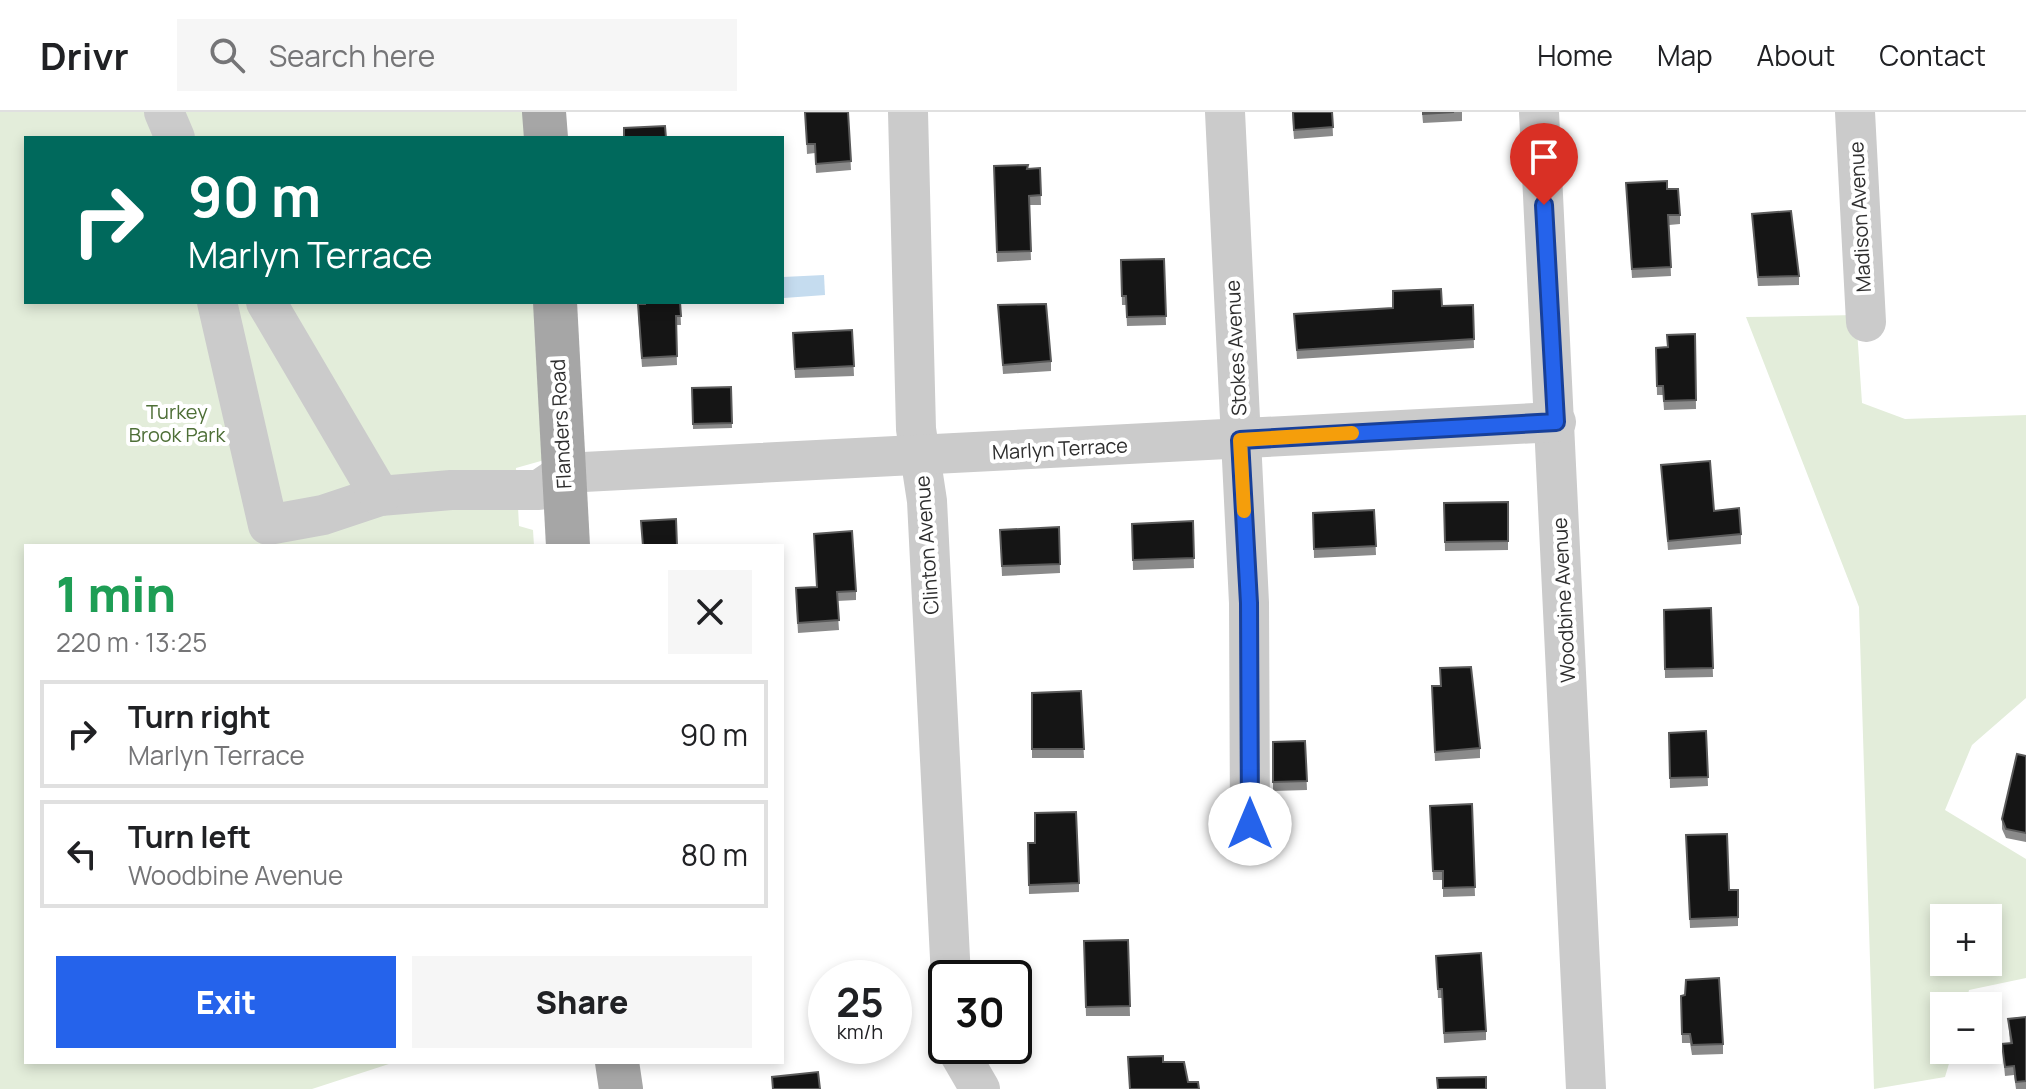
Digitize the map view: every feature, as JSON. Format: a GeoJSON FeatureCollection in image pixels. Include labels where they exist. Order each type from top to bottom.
{"type":"FeatureCollection","features":[{"type":"Feature","properties":{"kind":"main road"},"geometry":{"type":"LineString","coordinates":[[544,112],[546,136]]}},
{"type":"Feature","properties":{"kind":"main road","name":"Flanders Road"},"geometry":{"type":"LineString","coordinates":[[555,304],[568,544]]}},
{"type":"Feature","properties":{"kind":"main road"},"geometry":{"type":"LineString","coordinates":[[617,1064],[621,1089]]}},
{"type":"Feature","properties":{"kind":"street"},"geometry":{"type":"LineString","coordinates":[[164,112],[174,136]]}},
{"type":"Feature","properties":{"kind":"street","name":"Clinton Avenue"},"geometry":{"type":"LineString","coordinates":[[908,112],[916,429],[927,501],[950,960]]}},
{"type":"Feature","properties":{"kind":"street","name":"Stokes Avenue"},"geometry":{"type":"LineString","coordinates":[[1225,112],[1249,603],[1250,824]]}},
{"type":"Feature","properties":{"kind":"street","name":"Woodbine Avenue"},"geometry":{"type":"LineString","coordinates":[[1539,112],[1586,1089]]}},
{"type":"Feature","properties":{"kind":"street","name":"Madison Avenue"},"geometry":{"type":"LineString","coordinates":[[1855,112],[1866,322]]}},
{"type":"Feature","properties":{"kind":"street"},"geometry":{"type":"LineString","coordinates":[[217,304],[268,525],[323,515],[380,496],[451,490],[539,490],[564,473]]}},
{"type":"Feature","properties":{"kind":"street"},"geometry":{"type":"LineString","coordinates":[[267,304],[380,496]]}},
{"type":"Feature","properties":{"kind":"street","name":"Marlyn Terrace"},"geometry":{"type":"LineString","coordinates":[[564,473],[1556,422]]}},
{"type":"Feature","properties":{"kind":"street"},"geometry":{"type":"LineString","coordinates":[[965,1064],[980,1089]]}},
{"type":"Feature","properties":{"kind":"green space","name":"Turkey Brook Park"},"geometry":{"type":"Polygon","coordinates":[[[0,112],[530,112],[531,136],[24,136],[24,304],[540,304],[548,459],[516,468],[519,526],[533,530],[534,544],[24,544],[24,1064],[389,1064],[312,1089],[0,1089],[0,112]]]}},
{"type":"Feature","properties":{"kind":"green space"},"geometry":{"type":"Polygon","coordinates":[[[1856,315],[1862,403],[1905,419],[2026,415],[2026,698],[1972,745],[1945,810],[2026,859],[2026,978],[1968,992],[1930,992],[1930,1064],[1949,1064],[1945,1077],[1874,1089],[1859,607],[1746,317],[1856,315]]]}},
{"type":"Feature","properties":{"kind":"water"},"geometry":{"type":"Polygon","coordinates":[[[824,275],[825,295],[784,298],[784,277],[824,275]]]}},
{"type":"Feature","properties":{"kind":"building"},"geometry":{"type":"Polygon","coordinates":[[[805,112],[848,112],[851,161],[816,164],[815,144],[807,144],[805,112]]]}},
{"type":"Feature","properties":{"kind":"building"},"geometry":{"type":"Polygon","coordinates":[[[1293,112],[1332,112],[1333,127],[1294,130],[1293,112]]]}},
{"type":"Feature","properties":{"kind":"building"},"geometry":{"type":"Polygon","coordinates":[[[665,126],[666,136],[624,136],[624,128],[665,126]]]}},
{"type":"Feature","properties":{"kind":"building"},"geometry":{"type":"Polygon","coordinates":[[[1028,165],[1027,169],[1040,168],[1041,195],[1029,196],[1031,251],[997,252],[994,166],[1028,165]]]}},
{"type":"Feature","properties":{"kind":"building"},"geometry":{"type":"Polygon","coordinates":[[[1667,181],[1667,189],[1678,189],[1680,215],[1668,215],[1671,267],[1632,269],[1626,183],[1667,181]]]}},
{"type":"Feature","properties":{"kind":"building"},"geometry":{"type":"Polygon","coordinates":[[[1791,211],[1799,276],[1758,277],[1752,214],[1791,211]]]}},
{"type":"Feature","properties":{"kind":"building"},"geometry":{"type":"Polygon","coordinates":[[[1164,259],[1166,316],[1127,317],[1126,296],[1122,296],[1121,260],[1164,259]]]}},
{"type":"Feature","properties":{"kind":"building"},"geometry":{"type":"Polygon","coordinates":[[[1441,289],[1442,306],[1473,305],[1474,339],[1297,350],[1294,314],[1393,308],[1393,291],[1441,289]]]}},
{"type":"Feature","properties":{"kind":"building"},"geometry":{"type":"Polygon","coordinates":[[[638,304],[680,304],[681,316],[676,316],[677,356],[642,358],[638,304]]]}},
{"type":"Feature","properties":{"kind":"building"},"geometry":{"type":"Polygon","coordinates":[[[1046,304],[1051,361],[1003,365],[998,305],[1046,304]]]}},
{"type":"Feature","properties":{"kind":"building"},"geometry":{"type":"Polygon","coordinates":[[[852,330],[854,366],[795,369],[793,333],[852,330]]]}},
{"type":"Feature","properties":{"kind":"building"},"geometry":{"type":"Polygon","coordinates":[[[1695,334],[1696,400],[1664,401],[1663,386],[1657,386],[1656,348],[1668,347],[1667,335],[1695,334]]]}},
{"type":"Feature","properties":{"kind":"building"},"geometry":{"type":"Polygon","coordinates":[[[731,387],[732,423],[693,424],[692,388],[731,387]]]}},
{"type":"Feature","properties":{"kind":"building"},"geometry":{"type":"Polygon","coordinates":[[[1710,461],[1714,511],[1739,508],[1741,534],[1668,541],[1661,465],[1710,461]]]}},
{"type":"Feature","properties":{"kind":"building"},"geometry":{"type":"Polygon","coordinates":[[[1508,502],[1508,541],[1445,542],[1444,503],[1508,502]]]}},
{"type":"Feature","properties":{"kind":"building"},"geometry":{"type":"Polygon","coordinates":[[[1374,510],[1376,546],[1314,549],[1313,513],[1374,510]]]}},
{"type":"Feature","properties":{"kind":"building"},"geometry":{"type":"Polygon","coordinates":[[[676,519],[677,544],[643,544],[641,521],[676,519]]]}},
{"type":"Feature","properties":{"kind":"building"},"geometry":{"type":"Polygon","coordinates":[[[1193,521],[1194,558],[1133,560],[1132,524],[1193,521]]]}},
{"type":"Feature","properties":{"kind":"building"},"geometry":{"type":"Polygon","coordinates":[[[1059,527],[1060,564],[1002,566],[1000,530],[1059,527]]]}},
{"type":"Feature","properties":{"kind":"building"},"geometry":{"type":"Polygon","coordinates":[[[852,531],[856,591],[837,592],[839,620],[798,623],[796,588],[817,587],[814,534],[852,531]]]}},
{"type":"Feature","properties":{"kind":"building"},"geometry":{"type":"Polygon","coordinates":[[[1711,608],[1713,668],[1665,669],[1664,610],[1711,608]]]}},
{"type":"Feature","properties":{"kind":"building"},"geometry":{"type":"Polygon","coordinates":[[[1471,667],[1480,748],[1435,752],[1432,686],[1441,686],[1440,668],[1471,667]]]}},
{"type":"Feature","properties":{"kind":"building"},"geometry":{"type":"Polygon","coordinates":[[[1081,691],[1084,749],[1032,749],[1032,693],[1081,691]]]}},
{"type":"Feature","properties":{"kind":"building"},"geometry":{"type":"Polygon","coordinates":[[[1706,731],[1708,777],[1670,778],[1669,733],[1706,731]]]}},
{"type":"Feature","properties":{"kind":"building"},"geometry":{"type":"Polygon","coordinates":[[[1305,741],[1307,781],[1273,782],[1273,742],[1305,741]]]}},
{"type":"Feature","properties":{"kind":"building"},"geometry":{"type":"Polygon","coordinates":[[[2017,754],[2026,756],[2026,833],[2006,829],[2002,819],[2017,754]]]}},
{"type":"Feature","properties":{"kind":"building"},"geometry":{"type":"Polygon","coordinates":[[[1472,804],[1475,887],[1443,888],[1443,871],[1433,871],[1430,806],[1472,804]]]}},
{"type":"Feature","properties":{"kind":"building"},"geometry":{"type":"Polygon","coordinates":[[[1076,812],[1079,883],[1029,885],[1028,843],[1035,843],[1035,813],[1076,812]]]}},
{"type":"Feature","properties":{"kind":"building"},"geometry":{"type":"Polygon","coordinates":[[[1727,834],[1729,890],[1738,890],[1738,917],[1690,919],[1686,835],[1727,834]]]}},
{"type":"Feature","properties":{"kind":"building"},"geometry":{"type":"Polygon","coordinates":[[[1128,940],[1130,1006],[1086,1007],[1084,941],[1128,940]]]}},
{"type":"Feature","properties":{"kind":"building"},"geometry":{"type":"Polygon","coordinates":[[[1481,953],[1486,1031],[1444,1033],[1442,989],[1438,989],[1436,956],[1481,953]]]}},
{"type":"Feature","properties":{"kind":"building"},"geometry":{"type":"Polygon","coordinates":[[[1719,978],[1723,1044],[1692,1045],[1690,1034],[1682,1034],[1681,996],[1685,995],[1686,980],[1719,978]]]}},
{"type":"Feature","properties":{"kind":"building"},"geometry":{"type":"Polygon","coordinates":[[[2026,1017],[2026,1081],[2016,1082],[2014,1066],[2005,1067],[2002,1044],[2012,1043],[2008,1019],[2026,1017]]]}},
{"type":"Feature","properties":{"kind":"building"},"geometry":{"type":"Polygon","coordinates":[[[1163,1056],[1163,1062],[1184,1062],[1188,1082],[1198,1082],[1199,1089],[1130,1089],[1128,1057],[1163,1056]]]}},
{"type":"Feature","properties":{"kind":"building"},"geometry":{"type":"Polygon","coordinates":[[[818,1072],[820,1089],[773,1089],[772,1077],[818,1072]]]}},
{"type":"Feature","properties":{"kind":"building"},"geometry":{"type":"Polygon","coordinates":[[[1486,1077],[1486,1089],[1438,1089],[1437,1078],[1486,1077]]]}},
{"type":"Feature","properties":{"kind":"slow traffic"},"geometry":{"type":"LineString","coordinates":[[1244,511],[1240,440],[1352,433]]}},
{"type":"Feature","properties":{"kind":"route"},"geometry":{"type":"LineString","coordinates":[[1250,824],[1249,603],[1240,440],[1556,422],[1544,205]]}}]}
